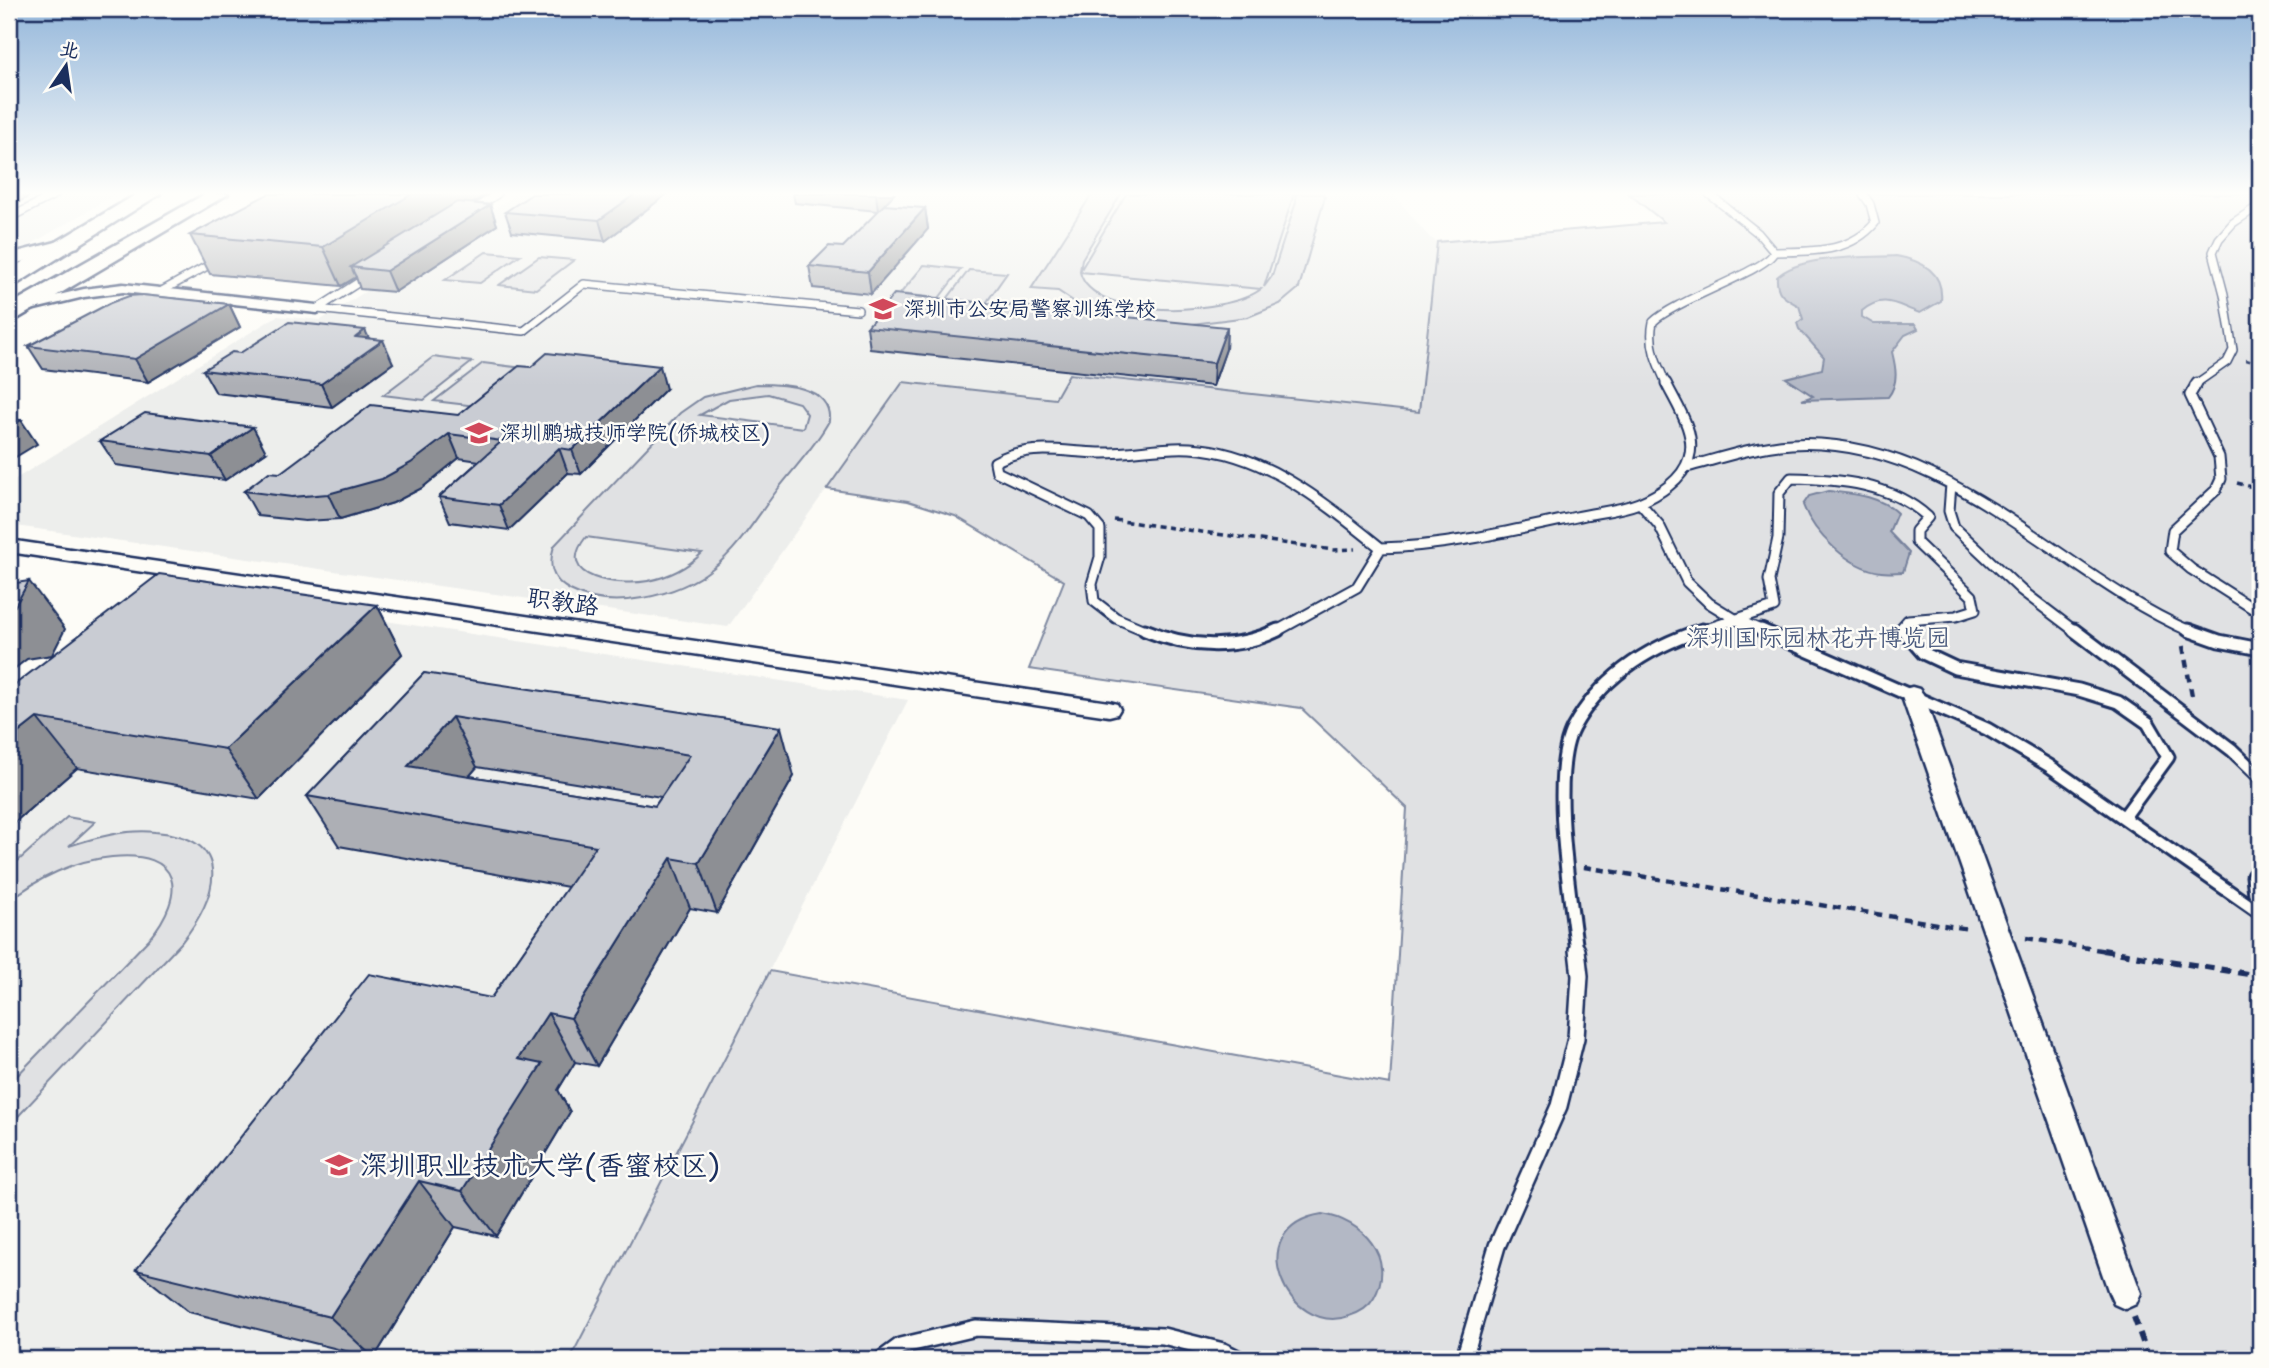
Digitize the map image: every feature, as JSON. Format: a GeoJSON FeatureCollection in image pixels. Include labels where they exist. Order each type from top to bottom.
{"type":"FeatureCollection","features":[{"type":"Feature","properties":{"kind":"main road"},"geometry":{"type":"LineString","coordinates":[[9,279],[47,258]]}},
{"type":"Feature","properties":{"kind":"main road"},"geometry":{"type":"LineString","coordinates":[[13,311],[103,259]]}},
{"type":"Feature","properties":{"kind":"street"},"geometry":{"type":"LineString","coordinates":[[103,259],[101,271],[106,279],[123,288]]}},
{"type":"Feature","properties":{"kind":"street"},"geometry":{"type":"LineString","coordinates":[[13,311],[84,293],[123,288],[317,309]]}},
{"type":"Feature","properties":{"kind":"street","name":"职教路"},"geometry":{"type":"LineString","coordinates":[[9,546],[1109,709]]}},
{"type":"Feature","properties":{"kind":"street"},"geometry":{"type":"LineString","coordinates":[[1912,694],[2125,1293]]}},
{"type":"Feature","properties":{"kind":"lane"},"geometry":{"type":"LineString","coordinates":[[160,292],[221,258]]}},
{"type":"Feature","properties":{"kind":"lane"},"geometry":{"type":"LineString","coordinates":[[1688,467],[1692,449],[1655,356],[1650,337],[1651,324],[1658,316],[1675,306],[1772,258]]}},
{"type":"Feature","properties":{"kind":"lane"},"geometry":{"type":"LineString","coordinates":[[2215,258],[2224,294],[2233,350],[2227,362],[2194,385],[2190,395],[2219,457],[2221,479],[2216,490],[2174,530],[2171,551],[2191,569],[2260,613]]}},
{"type":"Feature","properties":{"kind":"lane"},"geometry":{"type":"LineString","coordinates":[[317,309],[373,273]]}},
{"type":"Feature","properties":{"kind":"lane"},"geometry":{"type":"LineString","coordinates":[[317,309],[524,331],[584,284],[858,310]]}},
{"type":"Feature","properties":{"kind":"lane"},"geometry":{"type":"LineString","coordinates":[[1381,548],[1357,587],[1262,638],[1219,648],[1157,635],[1116,618],[1094,601],[1092,584],[1100,556],[1100,528],[1090,516],[997,472],[995,462],[1007,453],[1026,450],[1102,453],[1190,448],[1218,451],[1263,467],[1327,504],[1381,548],[1438,545],[1640,503],[1673,482],[1688,467],[1758,450],[1806,444],[1875,453],[1951,484],[2021,523],[2085,569],[2180,628],[2229,646],[2260,649]]}},
{"type":"Feature","properties":{"kind":"lane"},"geometry":{"type":"LineString","coordinates":[[1464,1359],[1497,1246],[1559,1106],[1576,1038],[1580,976],[1566,864],[1562,779],[1572,730],[1603,686],[1640,655],[1689,634],[1774,607],[1769,580],[1778,538],[1779,493],[1791,478],[1826,478],[1884,491],[1916,503],[1928,517],[1916,531],[1916,542],[1972,596],[1975,610],[1956,616],[1908,620],[1901,628],[1907,642],[1945,666],[2104,696],[2140,714],[2163,741],[2168,757],[2124,817]]}},
{"type":"Feature","properties":{"kind":"lane"},"geometry":{"type":"LineString","coordinates":[[1951,484],[1949,511],[1954,527],[2021,590],[2197,723],[2260,777]]}},
{"type":"Feature","properties":{"kind":"lane"},"geometry":{"type":"LineString","coordinates":[[1640,503],[1659,525],[1686,582],[1709,603],[1735,619],[1987,729],[2048,765],[2260,913]]}},
{"type":"Feature","properties":{"kind":"lane"},"geometry":{"type":"LineString","coordinates":[[2260,867],[2253,876],[2255,894],[2260,900]]}},
{"type":"Feature","properties":{"kind":"lane"},"geometry":{"type":"LineString","coordinates":[[882,1359],[901,1346],[976,1328],[1163,1336],[1223,1351],[1240,1359]]}},
{"type":"Feature","properties":{"kind":"path"},"geometry":{"type":"LineString","coordinates":[[1090,516],[1334,551],[1381,548]]}},
{"type":"Feature","properties":{"kind":"path"},"geometry":{"type":"LineString","coordinates":[[2180,628],[2197,723]]}},
{"type":"Feature","properties":{"kind":"path"},"geometry":{"type":"LineString","coordinates":[[1566,864],[2260,976]]}},
{"type":"Feature","properties":{"kind":"path"},"geometry":{"type":"LineString","coordinates":[[2125,1293],[2149,1359]]}},
{"type":"Feature","properties":{"kind":"shaded area"},"geometry":{"type":"Polygon","coordinates":[[[418,258],[1435,258],[1419,412],[1069,374],[1056,399],[903,382],[728,627],[9,525],[9,483],[277,316],[321,320],[418,258]]]}},
{"type":"Feature","properties":{"kind":"shaded area"},"geometry":{"type":"Polygon","coordinates":[[[1843,258],[1904,258],[1922,264],[1939,282],[1941,301],[1920,313],[1890,302],[1877,303],[1862,311],[1862,317],[1874,324],[1915,324],[1918,329],[1905,335],[1892,352],[1896,375],[1888,397],[1802,400],[1813,396],[1786,378],[1822,369],[1824,357],[1799,329],[1797,323],[1803,319],[1799,306],[1780,292],[1777,277],[1801,264],[1843,258]]]}},
{"type":"Feature","properties":{"kind":"shaded area"},"geometry":{"type":"Polygon","coordinates":[[[1828,491],[1873,499],[1897,513],[1889,532],[1909,553],[1903,572],[1884,572],[1857,564],[1824,538],[1803,505],[1809,496],[1828,491]]]}},
{"type":"Feature","properties":{"kind":"shaded area","name":"深圳职业技术大学(香蜜校区)"},"geometry":{"type":"Polygon","coordinates":[[[193,592],[908,700],[570,1359],[9,1359],[9,736],[193,592]]]}},
{"type":"Feature","properties":{"kind":"shaded area"},"geometry":{"type":"Polygon","coordinates":[[[1322,1214],[1337,1218],[1362,1232],[1378,1255],[1380,1283],[1374,1298],[1363,1309],[1349,1316],[1327,1318],[1307,1311],[1292,1297],[1281,1278],[1278,1258],[1282,1239],[1297,1223],[1322,1214]]]}},
{"type":"Feature","properties":{"kind":"green space"},"geometry":{"type":"Polygon","coordinates":[[[477,258],[516,258],[480,283],[445,280],[477,258]]]}},
{"type":"Feature","properties":{"kind":"green space"},"geometry":{"type":"Polygon","coordinates":[[[538,258],[574,260],[536,289],[499,285],[538,258]]]}},
{"type":"Feature","properties":{"kind":"green space"},"geometry":{"type":"Polygon","coordinates":[[[1051,258],[1083,258],[1080,271],[1088,258],[1273,258],[1264,287],[1272,276],[1278,258],[1308,258],[1299,288],[1280,304],[1248,317],[1184,325],[1118,319],[1082,307],[1058,291],[1031,289],[1051,258]],[[1080,272],[1090,288],[1109,299],[1134,306],[1192,308],[1244,298],[1261,289],[1080,272]]]}},
{"type":"Feature","properties":{"kind":"green space","name":"深圳国际园林花卉博览园"},"geometry":{"type":"Polygon","coordinates":[[[1435,258],[2260,258],[2260,1359],[570,1359],[770,971],[1390,1084],[1407,808],[1301,708],[1029,669],[1064,581],[955,516],[908,501],[827,489],[903,382],[1055,399],[1069,374],[1419,412],[1435,258]]]}},
{"type":"Feature","properties":{"kind":"green space"},"geometry":{"type":"Polygon","coordinates":[[[924,265],[961,269],[939,298],[900,294],[924,265]]]}},
{"type":"Feature","properties":{"kind":"green space"},"geometry":{"type":"Polygon","coordinates":[[[969,270],[1007,273],[986,303],[947,299],[969,270]]]}},
{"type":"Feature","properties":{"kind":"green space"},"geometry":{"type":"Polygon","coordinates":[[[433,357],[472,362],[424,400],[383,395],[433,357]]]}},
{"type":"Feature","properties":{"kind":"green space"},"geometry":{"type":"Polygon","coordinates":[[[483,363],[523,368],[476,406],[434,401],[483,363]]]}},
{"type":"Feature","properties":{"kind":"green space"},"geometry":{"type":"Polygon","coordinates":[[[756,384],[791,386],[814,393],[823,400],[828,409],[829,421],[740,541],[699,578],[663,593],[624,600],[587,597],[564,586],[555,577],[551,566],[554,546],[680,413],[703,397],[756,384]],[[768,394],[729,399],[700,415],[803,428],[807,414],[799,403],[768,394]],[[586,537],[578,551],[577,563],[583,571],[607,581],[636,582],[655,579],[684,567],[702,553],[701,553],[586,537]]]}},
{"type":"Feature","properties":{"kind":"green space"},"geometry":{"type":"Polygon","coordinates":[[[67,817],[95,822],[69,846],[112,834],[144,831],[181,837],[198,845],[209,858],[212,872],[210,889],[204,907],[181,943],[9,1126],[9,1084],[149,939],[169,906],[172,891],[171,878],[164,868],[153,860],[112,857],[71,866],[32,885],[9,901],[9,869],[67,817]]]}},
{"type":"Feature","properties":{"kind":"building"},"geometry":{"type":"Polygon","coordinates":[[[366,258],[407,258],[386,271],[351,267],[366,258]]]}},
{"type":"Feature","properties":{"kind":"building"},"geometry":{"type":"Polygon","coordinates":[[[817,258],[881,258],[868,272],[809,266],[817,258]]]}},
{"type":"Feature","properties":{"kind":"building"},"geometry":{"type":"Polygon","coordinates":[[[894,294],[1227,327],[1214,363],[867,327],[894,294]]]}},
{"type":"Feature","properties":{"kind":"building"},"geometry":{"type":"Polygon","coordinates":[[[129,296],[229,304],[135,359],[28,346],[110,303],[129,296]]]}},
{"type":"Feature","properties":{"kind":"building"},"geometry":{"type":"Polygon","coordinates":[[[289,322],[365,330],[356,337],[383,340],[321,384],[203,370],[232,352],[240,353],[289,322]]]}},
{"type":"Feature","properties":{"kind":"building"},"geometry":{"type":"Polygon","coordinates":[[[547,353],[660,366],[572,450],[559,448],[499,505],[439,497],[502,441],[449,434],[411,463],[382,479],[328,494],[292,497],[244,491],[269,472],[280,473],[371,405],[458,415],[519,366],[531,367],[547,353]]]}},
{"type":"Feature","properties":{"kind":"building"},"geometry":{"type":"Polygon","coordinates":[[[145,413],[253,427],[211,456],[100,441],[145,413]]]}},
{"type":"Feature","properties":{"kind":"building"},"geometry":{"type":"Polygon","coordinates":[[[9,419],[21,420],[9,427],[9,419]]]}},
{"type":"Feature","properties":{"kind":"building"},"geometry":{"type":"Polygon","coordinates":[[[159,574],[377,605],[225,749],[37,718],[9,740],[9,689],[159,574]]]}},
{"type":"Feature","properties":{"kind":"building"},"geometry":{"type":"Polygon","coordinates":[[[29,581],[15,606],[9,607],[9,584],[29,581]]]}},
{"type":"Feature","properties":{"kind":"building"},"geometry":{"type":"Polygon","coordinates":[[[424,673],[781,727],[699,863],[671,858],[571,1018],[548,1013],[518,1059],[542,1064],[462,1191],[419,1181],[330,1317],[136,1270],[369,974],[491,998],[596,846],[307,796],[424,673]],[[452,717],[408,766],[655,806],[690,755],[452,717]]]}},
{"type":"Feature","properties":{"kind":"place","name":"深圳市公安局警察训练学校"},"geometry":{"type":"Point","coordinates":[883,309]}},
{"type":"Feature","properties":{"kind":"place","name":"深圳鹏城技师学院(侨城校区)"},"geometry":{"type":"Point","coordinates":[479,433]}},
{"type":"Feature","properties":{"kind":"place","name":"深圳职业技术大学(香蜜校区)"},"geometry":{"type":"Point","coordinates":[339,1165]}}]}
